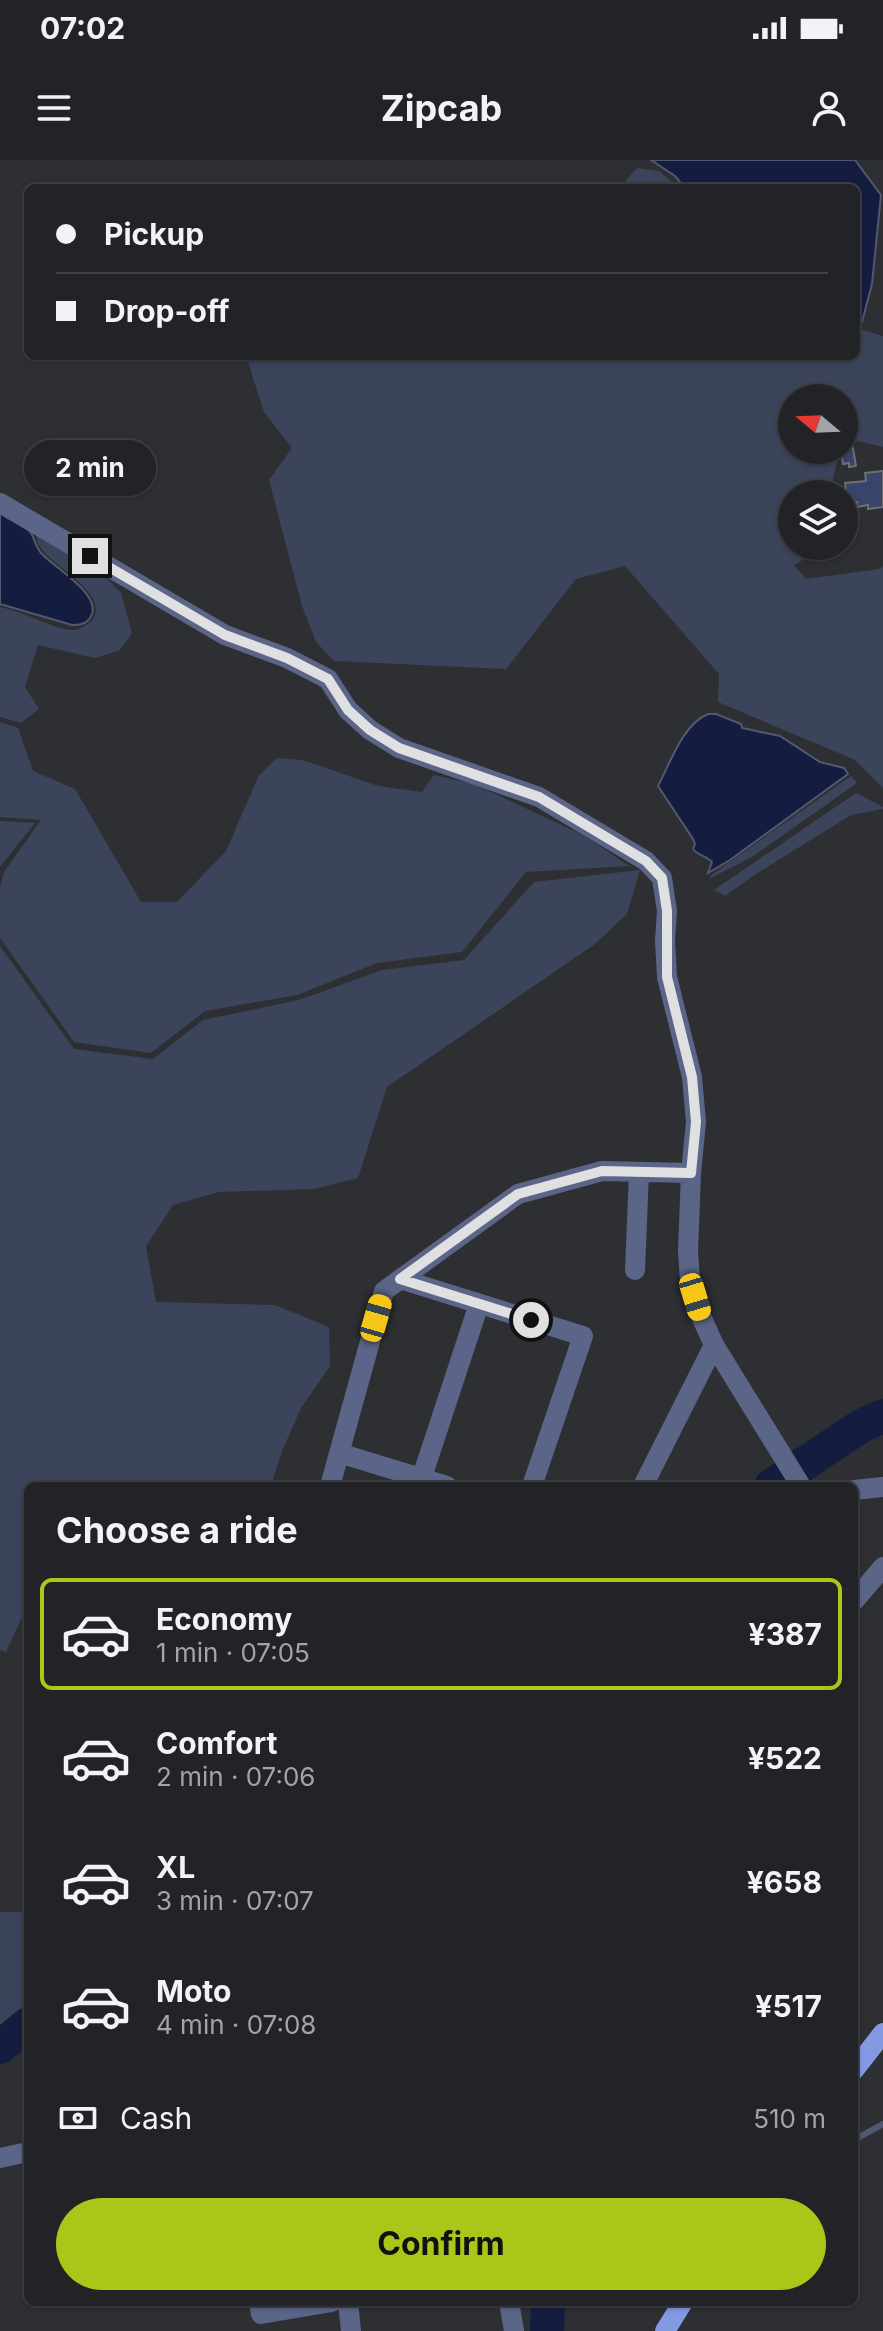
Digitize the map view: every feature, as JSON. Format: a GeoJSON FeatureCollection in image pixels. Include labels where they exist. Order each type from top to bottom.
{"type":"FeatureCollection","features":[{"type":"Feature","properties":{"kind":"main road"},"geometry":{"type":"LineString","coordinates":[[858,2065],[883,2033]]}},
{"type":"Feature","properties":{"kind":"main road"},"geometry":{"type":"LineString","coordinates":[[665,2331],[681,2306]]}},
{"type":"Feature","properties":{"kind":"street"},"geometry":{"type":"LineString","coordinates":[[0,503],[225,635],[287,658],[328,679],[348,710],[370,730],[399,748],[539,797],[646,861],[662,878],[667,911],[667,977],[692,1077],[696,1122],[688,1250],[690,1282],[714,1345],[798,1482]]}},
{"type":"Feature","properties":{"kind":"street"},"geometry":{"type":"LineString","coordinates":[[331,1482],[384,1291],[518,1194],[602,1171],[691,1173]]}},
{"type":"Feature","properties":{"kind":"street"},"geometry":{"type":"LineString","coordinates":[[635,1270],[639,1173]]}},
{"type":"Feature","properties":{"kind":"street"},"geometry":{"type":"LineString","coordinates":[[400,1279],[583,1336],[533,1482]]}},
{"type":"Feature","properties":{"kind":"street"},"geometry":{"type":"LineString","coordinates":[[339,1453],[421,1482],[479,1304]]}},
{"type":"Feature","properties":{"kind":"street"},"geometry":{"type":"LineString","coordinates":[[645,1482],[714,1345]]}},
{"type":"Feature","properties":{"kind":"street"},"geometry":{"type":"LineString","coordinates":[[858,1490],[883,1487]]}},
{"type":"Feature","properties":{"kind":"street"},"geometry":{"type":"LineString","coordinates":[[858,1596],[883,1567]]}},
{"type":"Feature","properties":{"kind":"street"},"geometry":{"type":"LineString","coordinates":[[0,2158],[24,2153]]}},
{"type":"Feature","properties":{"kind":"street"},"geometry":{"type":"LineString","coordinates":[[260,2306],[261,2314],[308,2306]]}},
{"type":"Feature","properties":{"kind":"street"},"geometry":{"type":"LineString","coordinates":[[348,2306],[351,2331]]}},
{"type":"Feature","properties":{"kind":"street"},"geometry":{"type":"LineString","coordinates":[[510,2306],[514,2331]]}},
{"type":"Feature","properties":{"kind":"shaded area"},"geometry":{"type":"Polygon","coordinates":[[[637,168],[659,171],[674,184],[623,184],[637,168]]]}},
{"type":"Feature","properties":{"kind":"shaded area"},"geometry":{"type":"Polygon","coordinates":[[[860,329],[883,336],[883,447],[858,441],[858,384],[778,384],[778,464],[836,464],[832,480],[778,480],[778,560],[802,560],[794,565],[806,579],[883,566],[883,788],[855,760],[718,702],[719,674],[625,566],[576,579],[506,669],[334,661],[316,642],[302,606],[269,480],[292,448],[264,412],[247,360],[860,360],[860,329]]]}},
{"type":"Feature","properties":{"kind":"shaded area"},"geometry":{"type":"Polygon","coordinates":[[[36,534],[100,571],[121,593],[132,633],[120,650],[95,658],[38,645],[25,687],[39,709],[21,723],[0,717],[0,607],[71,630],[88,624],[96,611],[88,592],[43,551],[36,534]]]}},
{"type":"Feature","properties":{"kind":"shaded area"},"geometry":{"type":"Polygon","coordinates":[[[0,722],[18,728],[33,771],[75,789],[141,902],[177,902],[226,851],[258,777],[277,758],[303,760],[378,786],[422,792],[434,775],[474,784],[585,836],[629,866],[526,872],[462,952],[377,963],[297,995],[205,1011],[151,1053],[74,1042],[0,938],[0,888],[4,872],[41,820],[0,817],[0,722]]]}},
{"type":"Feature","properties":{"kind":"shaded area"},"geometry":{"type":"Polygon","coordinates":[[[851,776],[857,783],[752,857],[711,878],[710,876],[851,776]]]}},
{"type":"Feature","properties":{"kind":"shaded area"},"geometry":{"type":"Polygon","coordinates":[[[856,793],[883,809],[851,815],[725,896],[714,890],[856,793]]]}},
{"type":"Feature","properties":{"kind":"shaded area"},"geometry":{"type":"Polygon","coordinates":[[[0,821],[35,823],[0,867],[0,821]]]}},
{"type":"Feature","properties":{"kind":"shaded area"},"geometry":{"type":"Polygon","coordinates":[[[640,870],[627,914],[595,944],[387,1087],[358,1178],[314,1189],[219,1192],[173,1205],[146,1246],[156,1302],[275,1305],[329,1327],[330,1366],[301,1408],[272,1482],[24,1482],[24,1614],[6,1652],[0,1650],[0,946],[74,1049],[153,1059],[203,1020],[299,1000],[382,970],[464,960],[534,882],[640,870]]]}},
{"type":"Feature","properties":{"kind":"shaded area"},"geometry":{"type":"Polygon","coordinates":[[[0,1912],[22,1912],[24,2018],[0,2039],[0,1912]]]}},
{"type":"Feature","properties":{"kind":"water"},"geometry":{"type":"Polygon","coordinates":[[[651,160],[855,160],[881,195],[872,284],[862,322],[860,184],[682,184],[651,160]]]}},
{"type":"Feature","properties":{"kind":"water"},"geometry":{"type":"Polygon","coordinates":[[[0,512],[29,530],[42,554],[83,589],[92,606],[92,614],[86,622],[72,625],[0,604],[0,512]]]}},
{"type":"Feature","properties":{"kind":"water"},"geometry":{"type":"Polygon","coordinates":[[[708,714],[741,724],[742,728],[780,736],[820,762],[844,768],[848,774],[708,873],[712,862],[693,849],[693,839],[658,786],[684,735],[708,714]]]}},
{"type":"Feature","properties":{"kind":"building"},"geometry":{"type":"Polygon","coordinates":[[[883,471],[883,507],[858,507],[858,482],[866,481],[865,473],[883,471]]]}},
{"type":"Feature","properties":{"kind":"waterway"},"geometry":{"type":"LineString","coordinates":[[777,1482],[861,1426],[883,1416]]}},
{"type":"Feature","properties":{"kind":"waterway"},"geometry":{"type":"LineString","coordinates":[[0,2047],[24,2027]]}},
{"type":"Feature","properties":{"kind":"waterway"},"geometry":{"type":"LineString","coordinates":[[858,2138],[883,2124]]}},
{"type":"Feature","properties":{"kind":"waterway"},"geometry":{"type":"LineString","coordinates":[[547,2331],[548,2306]]}},
{"type":"Feature","properties":{"kind":"route"},"geometry":{"type":"LineString","coordinates":[[90,556],[225,635],[287,658],[328,679],[348,710],[370,730],[399,748],[539,797],[646,861],[662,878],[667,911],[667,977],[694,1091],[696,1122],[691,1173],[602,1171],[518,1194],[400,1279],[531,1320]]}}]}
